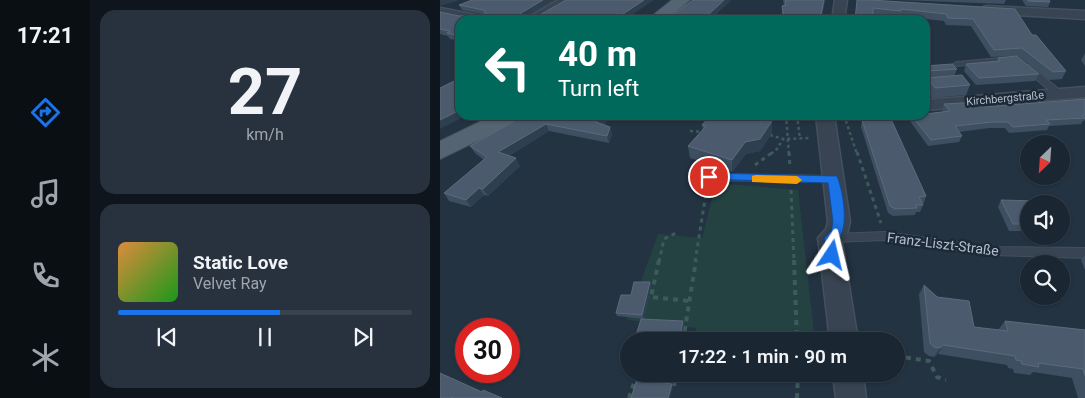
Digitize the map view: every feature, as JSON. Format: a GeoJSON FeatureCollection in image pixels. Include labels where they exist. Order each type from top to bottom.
{"type":"FeatureCollection","features":[{"type":"Feature","properties":{"kind":"main road"},"geometry":{"type":"LineString","coordinates":[[662,15],[682,0]]}},
{"type":"Feature","properties":{"kind":"main road"},"geometry":{"type":"LineString","coordinates":[[440,151],[502,120]]}},
{"type":"Feature","properties":{"kind":"street"},"geometry":{"type":"LineString","coordinates":[[539,15],[567,0]]}},
{"type":"Feature","properties":{"kind":"street"},"geometry":{"type":"LineString","coordinates":[[839,15],[841,0]]}},
{"type":"Feature","properties":{"kind":"street"},"geometry":{"type":"LineString","coordinates":[[1072,0],[1085,14]]}},
{"type":"Feature","properties":{"kind":"street"},"geometry":{"type":"LineString","coordinates":[[440,12],[469,3]]}},
{"type":"Feature","properties":{"kind":"street"},"geometry":{"type":"LineString","coordinates":[[970,9],[1085,14]]}},
{"type":"Feature","properties":{"kind":"street"},"geometry":{"type":"LineString","coordinates":[[440,12],[455,15]]}},
{"type":"Feature","properties":{"kind":"street","name":"Kirchbergstraße"},"geometry":{"type":"LineString","coordinates":[[930,105],[1085,92]]}},
{"type":"Feature","properties":{"kind":"street"},"geometry":{"type":"LineString","coordinates":[[824,120],[839,222],[836,234],[830,238],[843,332]]}},
{"type":"Feature","properties":{"kind":"street"},"geometry":{"type":"LineString","coordinates":[[849,382],[851,398]]}},
{"type":"Feature","properties":{"kind":"lane"},"geometry":{"type":"LineString","coordinates":[[957,64],[1017,59],[1059,94]]}},
{"type":"Feature","properties":{"kind":"lane"},"geometry":{"type":"LineString","coordinates":[[709,177],[791,180],[833,179]]}},
{"type":"Feature","properties":{"kind":"lane","name":"Franz-Liszt-Straße"},"geometry":{"type":"LineString","coordinates":[[830,238],[885,236],[992,251],[1085,253]]}},
{"type":"Feature","properties":{"kind":"path"},"geometry":{"type":"LineString","coordinates":[[787,120],[791,180],[797,332]]}},
{"type":"Feature","properties":{"kind":"path"},"geometry":{"type":"LineString","coordinates":[[770,136],[799,140],[797,120]]}},
{"type":"Feature","properties":{"kind":"path"},"geometry":{"type":"LineString","coordinates":[[846,120],[885,236]]}},
{"type":"Feature","properties":{"kind":"path"},"geometry":{"type":"LineString","coordinates":[[690,131],[707,133]]}},
{"type":"Feature","properties":{"kind":"path"},"geometry":{"type":"LineString","coordinates":[[736,178],[777,148],[783,139]]}},
{"type":"Feature","properties":{"kind":"path"},"geometry":{"type":"LineString","coordinates":[[684,332],[709,177]]}},
{"type":"Feature","properties":{"kind":"path"},"geometry":{"type":"LineString","coordinates":[[678,232],[664,239],[651,298],[689,302]]}},
{"type":"Feature","properties":{"kind":"path"},"geometry":{"type":"LineString","coordinates":[[905,357],[929,361],[937,377],[946,380]]}},
{"type":"Feature","properties":{"kind":"path"},"geometry":{"type":"LineString","coordinates":[[629,398],[634,382]]}},
{"type":"Feature","properties":{"kind":"path"},"geometry":{"type":"LineString","coordinates":[[674,386],[675,382]]}},
{"type":"Feature","properties":{"kind":"path"},"geometry":{"type":"LineString","coordinates":[[797,398],[798,382]]}},
{"type":"Feature","properties":{"kind":"green space"},"geometry":{"type":"Polygon","coordinates":[[[716,183],[798,190],[814,332],[696,332],[696,328],[627,320],[658,234],[702,238],[716,183]]]}},
{"type":"Feature","properties":{"kind":"building"},"geometry":{"type":"Polygon","coordinates":[[[472,0],[543,0],[520,15],[486,15],[484,10],[459,5],[472,0]]]}},
{"type":"Feature","properties":{"kind":"building"},"geometry":{"type":"Polygon","coordinates":[[[566,0],[644,0],[622,15],[540,15],[566,0]]]}},
{"type":"Feature","properties":{"kind":"building"},"geometry":{"type":"Polygon","coordinates":[[[693,0],[724,0],[708,15],[673,15],[693,0]]]}},
{"type":"Feature","properties":{"kind":"building"},"geometry":{"type":"Polygon","coordinates":[[[785,0],[824,0],[821,15],[783,15],[782,6],[786,5],[785,0]]]}},
{"type":"Feature","properties":{"kind":"building"},"geometry":{"type":"Polygon","coordinates":[[[857,0],[1015,9],[1032,35],[1036,35],[1066,71],[1053,72],[1022,48],[994,50],[973,19],[948,18],[946,14],[901,9],[901,11],[873,8],[873,15],[856,15],[857,0]]]}},
{"type":"Feature","properties":{"kind":"building"},"geometry":{"type":"Polygon","coordinates":[[[1049,0],[1050,2],[1028,1],[1049,0]]]}},
{"type":"Feature","properties":{"kind":"building"},"geometry":{"type":"Polygon","coordinates":[[[440,12],[455,15],[455,35],[447,33],[450,31],[440,29],[440,12]]]}},
{"type":"Feature","properties":{"kind":"building"},"geometry":{"type":"Polygon","coordinates":[[[1017,56],[1039,74],[979,78],[966,64],[1000,61],[998,58],[1017,56]]]}},
{"type":"Feature","properties":{"kind":"building"},"geometry":{"type":"Polygon","coordinates":[[[952,64],[957,69],[930,71],[930,66],[952,64]]]}},
{"type":"Feature","properties":{"kind":"building"},"geometry":{"type":"Polygon","coordinates":[[[962,75],[970,85],[935,88],[930,81],[930,78],[962,75]]]}},
{"type":"Feature","properties":{"kind":"building"},"geometry":{"type":"Polygon","coordinates":[[[455,80],[455,112],[440,120],[440,88],[455,80]]]}},
{"type":"Feature","properties":{"kind":"building"},"geometry":{"type":"Polygon","coordinates":[[[1085,99],[1085,115],[1082,115],[1085,118],[1046,120],[1050,124],[1013,127],[1008,122],[955,126],[962,136],[931,140],[915,120],[930,120],[930,113],[950,111],[944,104],[979,102],[984,107],[1085,99]]]}},
{"type":"Feature","properties":{"kind":"building"},"geometry":{"type":"Polygon","coordinates":[[[516,120],[598,120],[596,122],[610,127],[607,136],[546,124],[498,152],[516,158],[483,189],[479,188],[466,200],[444,193],[487,157],[470,146],[516,120]]]}},
{"type":"Feature","properties":{"kind":"building"},"geometry":{"type":"Polygon","coordinates":[[[706,120],[772,121],[760,139],[745,142],[732,160],[688,146],[706,126],[702,125],[706,120]]]}},
{"type":"Feature","properties":{"kind":"building"},"geometry":{"type":"Polygon","coordinates":[[[862,120],[891,120],[926,196],[919,197],[923,205],[916,205],[917,208],[895,209],[890,206],[862,120]]]}},
{"type":"Feature","properties":{"kind":"building"},"geometry":{"type":"Polygon","coordinates":[[[1001,200],[1020,201],[1020,224],[1013,224],[1001,200]]]}},
{"type":"Feature","properties":{"kind":"building"},"geometry":{"type":"Polygon","coordinates":[[[634,282],[650,282],[642,315],[616,313],[621,295],[631,295],[634,282]]]}},
{"type":"Feature","properties":{"kind":"building"},"geometry":{"type":"Polygon","coordinates":[[[924,285],[937,297],[969,301],[974,327],[1008,331],[1005,321],[1085,330],[1085,376],[1083,369],[1038,363],[1039,367],[1022,364],[1021,361],[1016,360],[1015,356],[943,345],[940,348],[934,347],[930,343],[924,285]]]}},
{"type":"Feature","properties":{"kind":"building"},"geometry":{"type":"Polygon","coordinates":[[[641,319],[683,321],[681,332],[637,332],[641,319]]]}},
{"type":"Feature","properties":{"kind":"building"},"geometry":{"type":"Polygon","coordinates":[[[440,373],[455,380],[455,383],[462,383],[502,398],[452,397],[440,398],[440,373]]]}},
{"type":"Feature","properties":{"kind":"building"},"geometry":{"type":"Polygon","coordinates":[[[636,382],[672,384],[668,398],[631,398],[636,382]]]}},
{"type":"Feature","properties":{"kind":"slow traffic"},"geometry":{"type":"LineString","coordinates":[[756,179],[797,180]]}},
{"type":"Feature","properties":{"kind":"route"},"geometry":{"type":"LineString","coordinates":[[709,177],[791,180],[833,179],[839,222],[836,234],[830,238],[832,255]]}}]}
